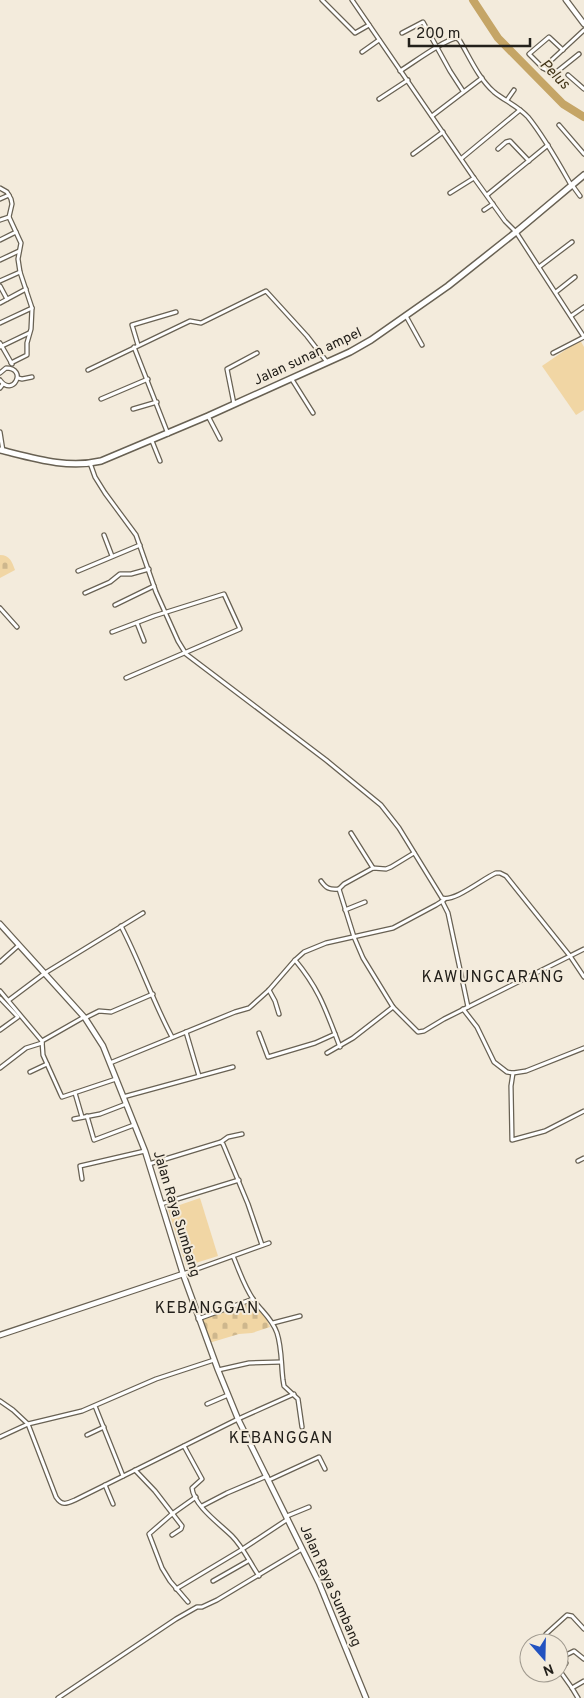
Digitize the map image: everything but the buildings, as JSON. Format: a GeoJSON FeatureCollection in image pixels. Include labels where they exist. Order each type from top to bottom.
{"type":"FeatureCollection","features":[{"type":"Feature","properties":{"kind":"main road","name":"Jalan sunan ampel"},"geometry":{"type":"LineString","coordinates":[[3,451],[61,464],[90,464],[152,441],[327,362],[370,340],[448,286],[584,175]]}},
{"type":"Feature","properties":{"kind":"street"},"geometry":{"type":"LineString","coordinates":[[322,0],[355,33],[369,25]]}},
{"type":"Feature","properties":{"kind":"street"},"geometry":{"type":"LineString","coordinates":[[352,0],[474,178],[516,232],[584,337],[553,353]]}},
{"type":"Feature","properties":{"kind":"street"},"geometry":{"type":"LineString","coordinates":[[566,0],[584,24]]}},
{"type":"Feature","properties":{"kind":"street"},"geometry":{"type":"LineString","coordinates":[[402,32],[423,22],[463,91]]}},
{"type":"Feature","properties":{"kind":"street"},"geometry":{"type":"LineString","coordinates":[[542,68],[584,30]]}},
{"type":"Feature","properties":{"kind":"street"},"geometry":{"type":"LineString","coordinates":[[562,50],[549,37],[529,52],[530,56],[542,68],[554,74],[579,54]]}},
{"type":"Feature","properties":{"kind":"street"},"geometry":{"type":"LineString","coordinates":[[400,71],[453,38],[457,38],[482,78],[494,91],[520,110],[531,122],[580,196]]}},
{"type":"Feature","properties":{"kind":"street"},"geometry":{"type":"LineString","coordinates":[[362,52],[379,40]]}},
{"type":"Feature","properties":{"kind":"street"},"geometry":{"type":"LineString","coordinates":[[568,74],[584,89]]}},
{"type":"Feature","properties":{"kind":"street"},"geometry":{"type":"LineString","coordinates":[[432,116],[482,78]]}},
{"type":"Feature","properties":{"kind":"street"},"geometry":{"type":"LineString","coordinates":[[379,99],[408,80]]}},
{"type":"Feature","properties":{"kind":"street"},"geometry":{"type":"LineString","coordinates":[[507,100],[514,90]]}},
{"type":"Feature","properties":{"kind":"street"},"geometry":{"type":"LineString","coordinates":[[462,158],[520,110]]}},
{"type":"Feature","properties":{"kind":"street"},"geometry":{"type":"LineString","coordinates":[[559,125],[584,154]]}},
{"type":"Feature","properties":{"kind":"street"},"geometry":{"type":"LineString","coordinates":[[413,154],[443,132]]}},
{"type":"Feature","properties":{"kind":"street"},"geometry":{"type":"LineString","coordinates":[[498,149],[510,141],[529,160]]}},
{"type":"Feature","properties":{"kind":"street"},"geometry":{"type":"LineString","coordinates":[[487,195],[548,145]]}},
{"type":"Feature","properties":{"kind":"street"},"geometry":{"type":"LineString","coordinates":[[450,193],[474,178]]}},
{"type":"Feature","properties":{"kind":"street"},"geometry":{"type":"LineString","coordinates":[[0,188],[9,195],[12,204],[9,217],[21,243],[19,251],[20,272],[32,308],[27,354],[11,363]]}},
{"type":"Feature","properties":{"kind":"street"},"geometry":{"type":"LineString","coordinates":[[0,199],[9,195]]}},
{"type":"Feature","properties":{"kind":"street"},"geometry":{"type":"LineString","coordinates":[[560,195],[564,200]]}},
{"type":"Feature","properties":{"kind":"street"},"geometry":{"type":"LineString","coordinates":[[484,210],[493,204]]}},
{"type":"Feature","properties":{"kind":"street"},"geometry":{"type":"LineString","coordinates":[[0,220],[9,217]]}},
{"type":"Feature","properties":{"kind":"street"},"geometry":{"type":"LineString","coordinates":[[0,240],[16,232]]}},
{"type":"Feature","properties":{"kind":"street"},"geometry":{"type":"LineString","coordinates":[[539,267],[572,242]]}},
{"type":"Feature","properties":{"kind":"street"},"geometry":{"type":"LineString","coordinates":[[0,260],[19,251]]}},
{"type":"Feature","properties":{"kind":"street"},"geometry":{"type":"LineString","coordinates":[[0,282],[20,272]]}},
{"type":"Feature","properties":{"kind":"street"},"geometry":{"type":"LineString","coordinates":[[556,292],[576,277]]}},
{"type":"Feature","properties":{"kind":"street"},"geometry":{"type":"LineString","coordinates":[[0,286],[7,299]]}},
{"type":"Feature","properties":{"kind":"street"},"geometry":{"type":"LineString","coordinates":[[0,303],[26,289]]}},
{"type":"Feature","properties":{"kind":"street"},"geometry":{"type":"LineString","coordinates":[[88,370],[190,321],[201,323],[266,292],[308,336],[327,362]]}},
{"type":"Feature","properties":{"kind":"street"},"geometry":{"type":"LineString","coordinates":[[571,316],[584,307]]}},
{"type":"Feature","properties":{"kind":"street"},"geometry":{"type":"LineString","coordinates":[[0,323],[32,308]]}},
{"type":"Feature","properties":{"kind":"street"},"geometry":{"type":"LineString","coordinates":[[168,434],[136,346],[132,325],[176,312]]}},
{"type":"Feature","properties":{"kind":"street"},"geometry":{"type":"LineString","coordinates":[[406,316],[422,345]]}},
{"type":"Feature","properties":{"kind":"street"},"geometry":{"type":"LineString","coordinates":[[18,378],[1,345],[30,333]]}},
{"type":"Feature","properties":{"kind":"street"},"geometry":{"type":"LineString","coordinates":[[233,405],[227,369],[257,354]]}},
{"type":"Feature","properties":{"kind":"street"},"geometry":{"type":"LineString","coordinates":[[0,373],[6,368],[14,370]]}},
{"type":"Feature","properties":{"kind":"street"},"geometry":{"type":"LineString","coordinates":[[18,378],[22,379],[32,376]]}},
{"type":"Feature","properties":{"kind":"street"},"geometry":{"type":"LineString","coordinates":[[0,380],[3,384],[12,385],[18,378]]}},
{"type":"Feature","properties":{"kind":"street"},"geometry":{"type":"LineString","coordinates":[[291,378],[312,413]]}},
{"type":"Feature","properties":{"kind":"street"},"geometry":{"type":"LineString","coordinates":[[101,398],[148,379]]}},
{"type":"Feature","properties":{"kind":"street"},"geometry":{"type":"LineString","coordinates":[[0,388],[3,384]]}},
{"type":"Feature","properties":{"kind":"street"},"geometry":{"type":"LineString","coordinates":[[133,409],[157,402]]}},
{"type":"Feature","properties":{"kind":"street"},"geometry":{"type":"LineString","coordinates":[[208,416],[220,439]]}},
{"type":"Feature","properties":{"kind":"street"},"geometry":{"type":"LineString","coordinates":[[0,432],[3,451]]}},
{"type":"Feature","properties":{"kind":"street"},"geometry":{"type":"LineString","coordinates":[[152,441],[160,461]]}},
{"type":"Feature","properties":{"kind":"street"},"geometry":{"type":"LineString","coordinates":[[90,464],[95,477],[130,526],[140,545],[154,586],[185,652],[326,760],[380,805],[394,820],[443,900],[448,913],[468,1007]]}},
{"type":"Feature","properties":{"kind":"street"},"geometry":{"type":"LineString","coordinates":[[104,535],[112,556]]}},
{"type":"Feature","properties":{"kind":"street"},"geometry":{"type":"LineString","coordinates":[[78,570],[140,545]]}},
{"type":"Feature","properties":{"kind":"street"},"geometry":{"type":"LineString","coordinates":[[85,593],[110,582],[120,574],[131,574],[148,569]]}},
{"type":"Feature","properties":{"kind":"street"},"geometry":{"type":"LineString","coordinates":[[115,605],[154,586]]}},
{"type":"Feature","properties":{"kind":"street"},"geometry":{"type":"LineString","coordinates":[[112,632],[222,594],[226,596],[240,629],[126,678]]}},
{"type":"Feature","properties":{"kind":"street"},"geometry":{"type":"LineString","coordinates":[[0,608],[17,627]]}},
{"type":"Feature","properties":{"kind":"street"},"geometry":{"type":"LineString","coordinates":[[137,623],[144,641]]}},
{"type":"Feature","properties":{"kind":"street"},"geometry":{"type":"LineString","coordinates":[[351,833],[373,868]]}},
{"type":"Feature","properties":{"kind":"street"},"geometry":{"type":"LineString","coordinates":[[321,881],[325,887],[338,889],[373,868],[392,868],[414,852]]}},
{"type":"Feature","properties":{"kind":"street"},"geometry":{"type":"LineString","coordinates":[[110,1063],[249,1008],[269,990],[295,960],[316,946],[393,928],[496,873],[503,874],[570,956],[584,977]]}},
{"type":"Feature","properties":{"kind":"street"},"geometry":{"type":"LineString","coordinates":[[338,889],[354,938],[363,958],[393,1007],[410,1027],[419,1032],[584,949]]}},
{"type":"Feature","properties":{"kind":"street"},"geometry":{"type":"LineString","coordinates":[[345,910],[365,902]]}},
{"type":"Feature","properties":{"kind":"street"},"geometry":{"type":"LineString","coordinates":[[9,1000],[45,973],[143,913]]}},
{"type":"Feature","properties":{"kind":"street","name":"Jalan Raya Sumbang"},"geometry":{"type":"LineString","coordinates":[[0,924],[85,1017],[103,1046],[145,1151],[182,1274],[228,1395],[319,1583],[366,1698]]}},
{"type":"Feature","properties":{"kind":"street"},"geometry":{"type":"LineString","coordinates":[[121,926],[153,994],[162,1019],[172,1037]]}},
{"type":"Feature","properties":{"kind":"street"},"geometry":{"type":"LineString","coordinates":[[0,962],[19,945]]}},
{"type":"Feature","properties":{"kind":"street"},"geometry":{"type":"LineString","coordinates":[[295,960],[310,978],[322,999],[340,1047]]}},
{"type":"Feature","properties":{"kind":"street"},"geometry":{"type":"LineString","coordinates":[[269,990],[279,1014]]}},
{"type":"Feature","properties":{"kind":"street"},"geometry":{"type":"LineString","coordinates":[[0,991],[42,1042],[43,1055],[61,1096],[116,1079]]}},
{"type":"Feature","properties":{"kind":"street"},"geometry":{"type":"LineString","coordinates":[[0,1068],[26,1048],[42,1042],[85,1017],[99,1011],[111,1012],[153,994]]}},
{"type":"Feature","properties":{"kind":"street"},"geometry":{"type":"LineString","coordinates":[[0,998],[2,1003],[18,1017],[0,1030]]}},
{"type":"Feature","properties":{"kind":"street"},"geometry":{"type":"LineString","coordinates":[[327,1053],[340,1047],[393,1007]]}},
{"type":"Feature","properties":{"kind":"street"},"geometry":{"type":"LineString","coordinates":[[463,1009],[477,1027],[494,1062],[511,1073],[538,1067],[584,1048]]}},
{"type":"Feature","properties":{"kind":"street"},"geometry":{"type":"LineString","coordinates":[[186,1032],[199,1076]]}},
{"type":"Feature","properties":{"kind":"street"},"geometry":{"type":"LineString","coordinates":[[259,1033],[268,1058],[315,1043],[335,1034]]}},
{"type":"Feature","properties":{"kind":"street"},"geometry":{"type":"LineString","coordinates":[[30,1072],[47,1064]]}},
{"type":"Feature","properties":{"kind":"street"},"geometry":{"type":"LineString","coordinates":[[123,1097],[233,1067]]}},
{"type":"Feature","properties":{"kind":"street"},"geometry":{"type":"LineString","coordinates":[[511,1073],[512,1140],[545,1131],[584,1111]]}},
{"type":"Feature","properties":{"kind":"street"},"geometry":{"type":"LineString","coordinates":[[75,1093],[82,1117]]}},
{"type":"Feature","properties":{"kind":"street"},"geometry":{"type":"LineString","coordinates":[[74,1118],[126,1104]]}},
{"type":"Feature","properties":{"kind":"street"},"geometry":{"type":"LineString","coordinates":[[87,1116],[94,1140],[134,1125]]}},
{"type":"Feature","properties":{"kind":"street"},"geometry":{"type":"LineString","coordinates":[[149,1164],[242,1134]]}},
{"type":"Feature","properties":{"kind":"street"},"geometry":{"type":"LineString","coordinates":[[221,1142],[239,1180],[262,1246]]}},
{"type":"Feature","properties":{"kind":"street"},"geometry":{"type":"LineString","coordinates":[[82,1179],[80,1166],[145,1151]]}},
{"type":"Feature","properties":{"kind":"street"},"geometry":{"type":"LineString","coordinates":[[578,1161],[584,1158]]}},
{"type":"Feature","properties":{"kind":"street"},"geometry":{"type":"LineString","coordinates":[[161,1204],[239,1180]]}},
{"type":"Feature","properties":{"kind":"street"},"geometry":{"type":"LineString","coordinates":[[0,1335],[269,1243]]}},
{"type":"Feature","properties":{"kind":"street"},"geometry":{"type":"LineString","coordinates":[[233,1256],[253,1299],[273,1323],[280,1344],[284,1386],[298,1399],[302,1427]]}},
{"type":"Feature","properties":{"kind":"street"},"geometry":{"type":"LineString","coordinates":[[198,1319],[253,1299]]}},
{"type":"Feature","properties":{"kind":"street"},"geometry":{"type":"LineString","coordinates":[[273,1323],[300,1316]]}},
{"type":"Feature","properties":{"kind":"street"},"geometry":{"type":"LineString","coordinates":[[0,1438],[28,1424],[82,1411],[156,1379],[214,1360]]}},
{"type":"Feature","properties":{"kind":"street"},"geometry":{"type":"LineString","coordinates":[[218,1370],[249,1363],[281,1362]]}},
{"type":"Feature","properties":{"kind":"street"},"geometry":{"type":"LineString","coordinates":[[0,1401],[28,1424],[56,1498],[60,1503],[67,1503],[238,1419],[294,1394]]}},
{"type":"Feature","properties":{"kind":"street"},"geometry":{"type":"LineString","coordinates":[[207,1404],[228,1395]]}},
{"type":"Feature","properties":{"kind":"street"},"geometry":{"type":"LineString","coordinates":[[95,1406],[123,1476]]}},
{"type":"Feature","properties":{"kind":"street"},"geometry":{"type":"LineString","coordinates":[[87,1435],[104,1427]]}},
{"type":"Feature","properties":{"kind":"street"},"geometry":{"type":"LineString","coordinates":[[184,1446],[202,1480],[192,1488],[196,1498],[212,1518],[232,1536],[259,1576]]}},
{"type":"Feature","properties":{"kind":"street"},"geometry":{"type":"LineString","coordinates":[[202,1506],[240,1487],[268,1478],[319,1457],[325,1469]]}},
{"type":"Feature","properties":{"kind":"street"},"geometry":{"type":"LineString","coordinates":[[135,1470],[155,1491],[182,1528],[172,1535]]}},
{"type":"Feature","properties":{"kind":"street"},"geometry":{"type":"LineString","coordinates":[[105,1485],[113,1504]]}},
{"type":"Feature","properties":{"kind":"street"},"geometry":{"type":"LineString","coordinates":[[188,1602],[170,1581],[162,1568],[149,1534],[172,1514],[196,1498]]}},
{"type":"Feature","properties":{"kind":"street"},"geometry":{"type":"LineString","coordinates":[[176,1588],[241,1550],[288,1518],[310,1507]]}},
{"type":"Feature","properties":{"kind":"street"},"geometry":{"type":"LineString","coordinates":[[58,1698],[160,1629],[197,1607],[211,1603],[259,1576],[302,1549]]}},
{"type":"Feature","properties":{"kind":"street"},"geometry":{"type":"LineString","coordinates":[[212,1581],[248,1561]]}},
{"type":"Feature","properties":{"kind":"street"},"geometry":{"type":"LineString","coordinates":[[547,1633],[567,1615],[572,1616],[584,1629]]}},
{"type":"Feature","properties":{"kind":"street"},"geometry":{"type":"LineString","coordinates":[[569,1653],[574,1651],[584,1659]]}},
{"type":"Feature","properties":{"kind":"street"},"geometry":{"type":"LineString","coordinates":[[572,1688],[584,1681]]}},
{"type":"Feature","properties":{"kind":"street"},"geometry":{"type":"LineString","coordinates":[[568,1683],[578,1698]]}},
{"type":"Feature","properties":{"kind":"green space"},"geometry":{"type":"Polygon","coordinates":[[[580,340],[584,347],[584,410],[576,415],[542,366],[580,340]]]}},
{"type":"Feature","properties":{"kind":"green space"},"geometry":{"type":"Polygon","coordinates":[[[0,555],[3,555],[12,562],[15,570],[0,578],[0,555]]]}},
{"type":"Feature","properties":{"kind":"green space"},"geometry":{"type":"Polygon","coordinates":[[[200,1198],[218,1256],[186,1266],[168,1209],[200,1198]]]}},
{"type":"Feature","properties":{"kind":"green space"},"geometry":{"type":"Polygon","coordinates":[[[253,1302],[265,1316],[270,1327],[209,1343],[201,1319],[253,1302]]]}},
{"type":"Feature","properties":{"kind":"waterway","name":"Pelus"},"geometry":{"type":"LineString","coordinates":[[473,0],[498,38],[563,104],[584,117]]}},
{"type":"Feature","properties":{"kind":"district","name":"KAWUNGCARANG"},"geometry":{"type":"Point","coordinates":[493,978]}},
{"type":"Feature","properties":{"kind":"district","name":"KEBANGGAN"},"geometry":{"type":"Point","coordinates":[207,1309]}},
{"type":"Feature","properties":{"kind":"district","name":"KEBANGGAN"},"geometry":{"type":"Point","coordinates":[281,1439]}}]}
